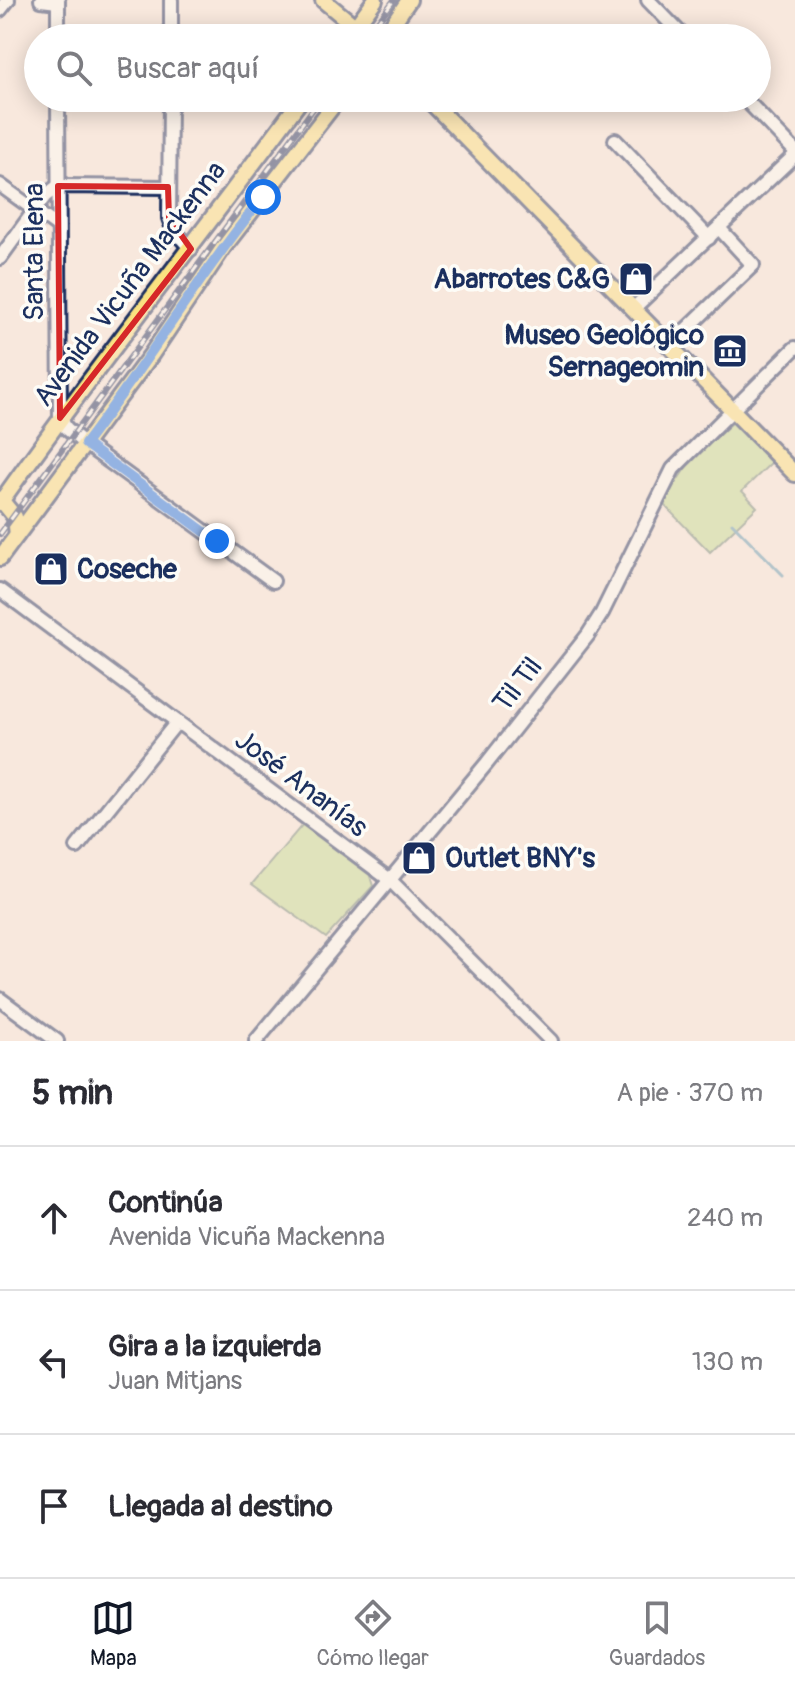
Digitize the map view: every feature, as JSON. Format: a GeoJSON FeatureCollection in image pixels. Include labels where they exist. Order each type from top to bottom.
{"type":"FeatureCollection","features":[{"type":"Feature","properties":{"kind":"main road"},"geometry":{"type":"LineString","coordinates":[[323,0],[355,24]]}},
{"type":"Feature","properties":{"kind":"main road"},"geometry":{"type":"LineString","coordinates":[[357,24],[375,0]]}},
{"type":"Feature","properties":{"kind":"main road"},"geometry":{"type":"LineString","coordinates":[[393,24],[409,0]]}},
{"type":"Feature","properties":{"kind":"main road","name":"Avenida Vicuña Mackenna"},"geometry":{"type":"LineString","coordinates":[[1,501],[116,341],[191,249],[292,112]]}},
{"type":"Feature","properties":{"kind":"main road","name":"Avenida Vicuña Mackenna"},"geometry":{"type":"LineString","coordinates":[[0,558],[151,355],[223,248],[328,112]]}},
{"type":"Feature","properties":{"kind":"main road"},"geometry":{"type":"LineString","coordinates":[[441,112],[795,474]]}},
{"type":"Feature","properties":{"kind":"main road"},"geometry":{"type":"LineString","coordinates":[[1,501],[15,517],[17,535]]}},
{"type":"Feature","properties":{"kind":"street"},"geometry":{"type":"LineString","coordinates":[[0,10],[8,0]]}},
{"type":"Feature","properties":{"kind":"street"},"geometry":{"type":"LineString","coordinates":[[41,0],[58,1],[58,24]]}},
{"type":"Feature","properties":{"kind":"street"},"geometry":{"type":"LineString","coordinates":[[171,0],[171,24]]}},
{"type":"Feature","properties":{"kind":"street"},"geometry":{"type":"LineString","coordinates":[[648,0],[671,24]]}},
{"type":"Feature","properties":{"kind":"street","name":"Santa Elena"},"geometry":{"type":"LineString","coordinates":[[58,112],[60,418]]}},
{"type":"Feature","properties":{"kind":"street"},"geometry":{"type":"LineString","coordinates":[[170,112],[169,218],[173,229],[191,249]]}},
{"type":"Feature","properties":{"kind":"street"},"geometry":{"type":"LineString","coordinates":[[633,309],[795,153],[757,112]]}},
{"type":"Feature","properties":{"kind":"street"},"geometry":{"type":"LineString","coordinates":[[615,140],[709,238]]}},
{"type":"Feature","properties":{"kind":"street"},"geometry":{"type":"LineString","coordinates":[[0,185],[58,227]]}},
{"type":"Feature","properties":{"kind":"street"},"geometry":{"type":"LineString","coordinates":[[0,258],[48,192],[58,186],[168,187]]}},
{"type":"Feature","properties":{"kind":"street"},"geometry":{"type":"LineString","coordinates":[[669,346],[753,265],[719,228]]}},
{"type":"Feature","properties":{"kind":"street","name":"Til Til"},"geometry":{"type":"LineString","coordinates":[[256,1041],[487,763],[588,635],[602,613],[673,469],[795,348]]}},
{"type":"Feature","properties":{"kind":"street"},"geometry":{"type":"LineString","coordinates":[[60,418],[66,428],[85,444],[273,581]]}},
{"type":"Feature","properties":{"kind":"street","name":"José Ananías"},"geometry":{"type":"LineString","coordinates":[[0,590],[390,880],[551,1041]]}},
{"type":"Feature","properties":{"kind":"street"},"geometry":{"type":"LineString","coordinates":[[77,847],[177,722]]}},
{"type":"Feature","properties":{"kind":"street"},"geometry":{"type":"LineString","coordinates":[[0,999],[57,1041]]}},
{"type":"Feature","properties":{"kind":"highlighted area"},"geometry":{"type":"Polygon","coordinates":[[[58,186],[168,187],[169,218],[191,249],[60,418],[58,186]]]}},
{"type":"Feature","properties":{"kind":"green space"},"geometry":{"type":"Polygon","coordinates":[[[733,422],[772,462],[742,491],[757,507],[710,552],[662,503],[689,463],[733,422]]]}},
{"type":"Feature","properties":{"kind":"green space"},"geometry":{"type":"Polygon","coordinates":[[[303,824],[369,873],[373,886],[326,938],[252,884],[303,824]]]}},
{"type":"Feature","properties":{"kind":"waterway"},"geometry":{"type":"LineString","coordinates":[[732,523],[783,575]]}},
{"type":"Feature","properties":{"kind":"railway"},"geometry":{"type":"LineString","coordinates":[[376,24],[394,0]]}},
{"type":"Feature","properties":{"kind":"railway"},"geometry":{"type":"LineString","coordinates":[[0,534],[311,112]]}},
{"type":"Feature","properties":{"kind":"place","name":"Abarrotes C&G"},"geometry":{"type":"Point","coordinates":[636,279]}},
{"type":"Feature","properties":{"kind":"place","name":"Museo Geológico Sernageomin"},"geometry":{"type":"Point","coordinates":[730,351]}},
{"type":"Feature","properties":{"kind":"place","name":"Coseche"},"geometry":{"type":"Point","coordinates":[51,569]}},
{"type":"Feature","properties":{"kind":"place","name":"Outlet BNY's"},"geometry":{"type":"Point","coordinates":[419,858]}},
{"type":"Feature","properties":{"kind":"route"},"geometry":{"type":"LineString","coordinates":[[217,541],[85,444],[151,355],[223,248],[263,197]]}}]}
